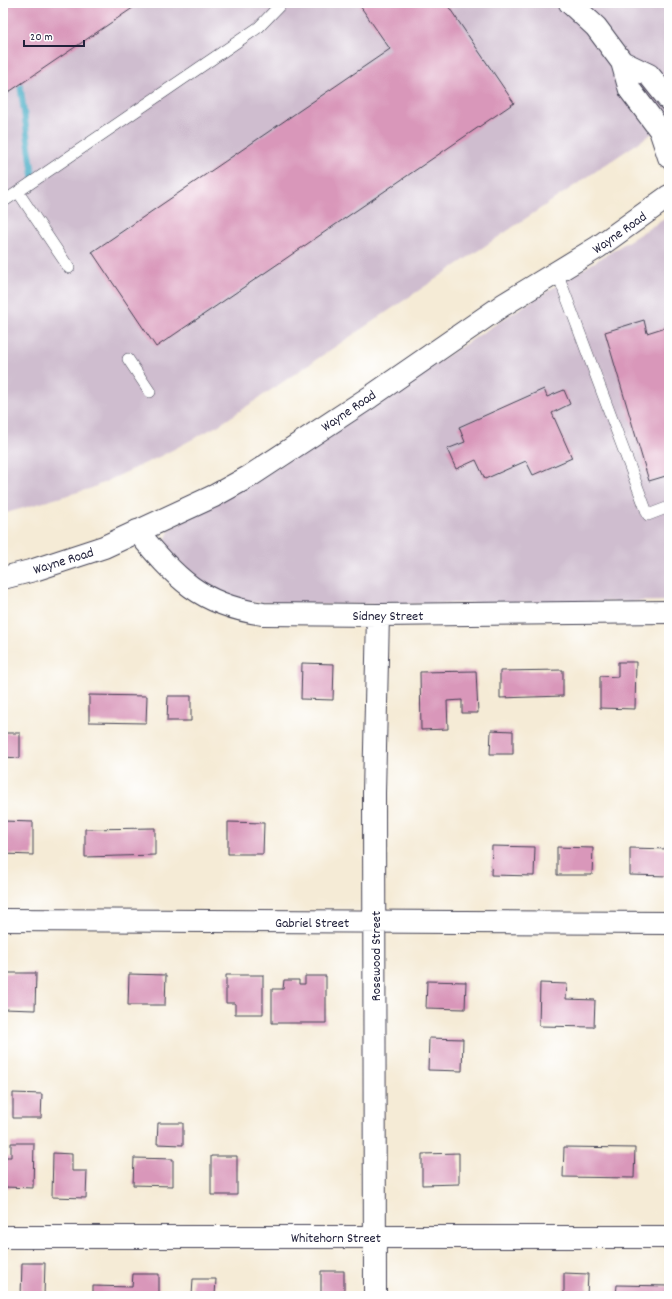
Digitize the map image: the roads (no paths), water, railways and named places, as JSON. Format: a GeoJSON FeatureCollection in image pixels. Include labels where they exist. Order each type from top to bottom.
{"type":"FeatureCollection","features":[{"type":"Feature","properties":{"kind":"street"},"geometry":{"type":"LineString","coordinates":[[570,3],[596,27],[622,62],[630,90],[660,130],[669,157]]}},
{"type":"Feature","properties":{"kind":"street"},"geometry":{"type":"LineString","coordinates":[[622,62],[649,75],[669,100]]}},
{"type":"Feature","properties":{"kind":"street","name":"Wayne Road"},"geometry":{"type":"LineString","coordinates":[[3,578],[34,570],[104,547],[214,496],[250,476],[503,305],[598,248],[669,196]]}},
{"type":"Feature","properties":{"kind":"street","name":"Sidney Street"},"geometry":{"type":"LineString","coordinates":[[137,532],[180,580],[210,600],[227,606],[263,614],[378,615],[669,612]]}},
{"type":"Feature","properties":{"kind":"street","name":"Rosewood Street"},"geometry":{"type":"LineString","coordinates":[[376,1296],[374,793],[378,615]]}},
{"type":"Feature","properties":{"kind":"street","name":"Gabriel Street"},"geometry":{"type":"LineString","coordinates":[[3,920],[669,923]]}},
{"type":"Feature","properties":{"kind":"street","name":"Whitehorn Street"},"geometry":{"type":"LineString","coordinates":[[3,1237],[669,1237]]}},
{"type":"Feature","properties":{"kind":"lane"},"geometry":{"type":"LineString","coordinates":[[3,202],[259,27],[282,3]]}},
{"type":"Feature","properties":{"kind":"lane"},"geometry":{"type":"LineString","coordinates":[[18,192],[69,268]]}},
{"type":"Feature","properties":{"kind":"lane"},"geometry":{"type":"LineString","coordinates":[[557,272],[648,515],[669,507]]}},
{"type":"Feature","properties":{"kind":"lane"},"geometry":{"type":"LineString","coordinates":[[128,358],[150,392]]}},
{"type":"Feature","properties":{"kind":"waterway"},"geometry":{"type":"LineString","coordinates":[[19,77],[34,182]]}}]}
